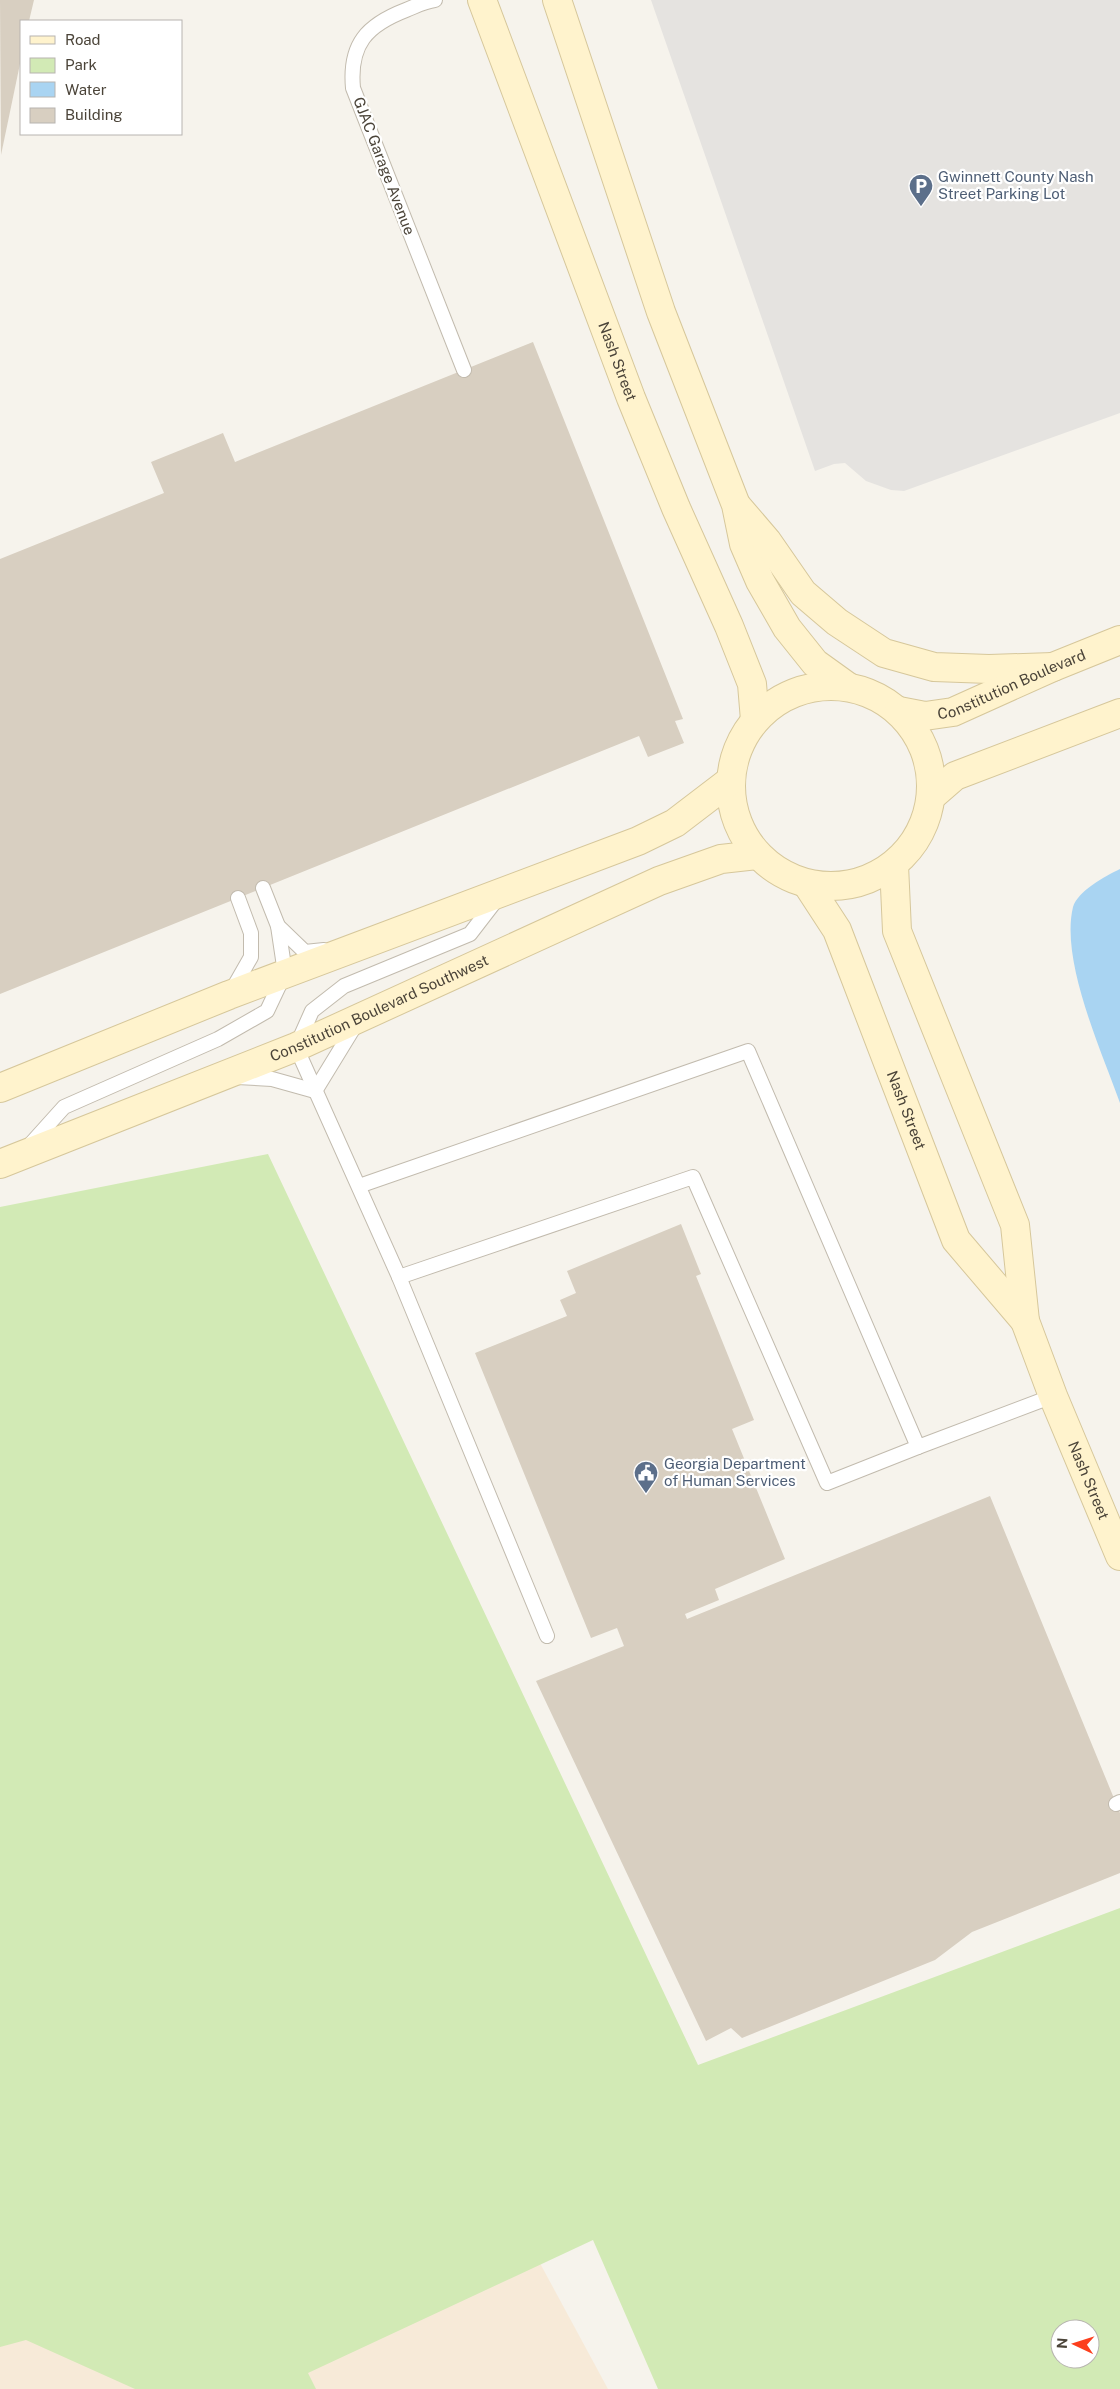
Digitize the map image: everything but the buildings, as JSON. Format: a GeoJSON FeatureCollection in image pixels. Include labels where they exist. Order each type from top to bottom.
{"type":"FeatureCollection","features":[{"type":"Feature","properties":{"kind":"street","name":"Nash Street"},"geometry":{"type":"LineString","coordinates":[[482,0],[631,398],[676,508],[749,676],[752,684],[755,720]]}},
{"type":"Feature","properties":{"kind":"street"},"geometry":{"type":"LineString","coordinates":[[557,0],[661,312],[736,505],[747,551],[760,581],[787,628],[814,663],[847,686]]}},
{"type":"Feature","properties":{"kind":"street"},"geometry":{"type":"LineString","coordinates":[[736,505],[767,541],[803,593],[836,622],[884,653],[934,667],[989,669],[1053,666]]}},
{"type":"Feature","properties":{"kind":"street","name":"Constitution Boulevard"},"geometry":{"type":"LineString","coordinates":[[899,711],[925,716],[953,712],[1053,666],[1120,640]]}},
{"type":"Feature","properties":{"kind":"street"},"geometry":{"type":"LineString","coordinates":[[813,686],[847,686],[875,694],[899,711],[918,736],[930,765],[932,796],[926,822],[913,845],[894,864],[868,880],[838,887],[807,884],[780,874],[757,856],[743,834],[733,811],[730,781],[733,762],[742,740],[755,720],[781,698],[813,686]]}},
{"type":"Feature","properties":{"kind":"street"},"geometry":{"type":"LineString","coordinates":[[932,796],[954,776],[1120,713]]}},
{"type":"Feature","properties":{"kind":"street"},"geometry":{"type":"LineString","coordinates":[[0,1088],[285,973],[638,841],[672,825],[697,808],[730,781]]}},
{"type":"Feature","properties":{"kind":"street","name":"Constitution Boulevard Southwest"},"geometry":{"type":"LineString","coordinates":[[10,1159],[296,1047],[659,882],[721,859],[757,856]]}},
{"type":"Feature","properties":{"kind":"street","name":"Nash Street"},"geometry":{"type":"LineString","coordinates":[[894,864],[897,931],[1015,1225],[1025,1321],[1053,1396],[1120,1556]]}},
{"type":"Feature","properties":{"kind":"street","name":"Nash Street"},"geometry":{"type":"LineString","coordinates":[[807,884],[837,930],[956,1240],[1025,1321]]}},
{"type":"Feature","properties":{"kind":"lane","name":"GJAC Garage Avenue"},"geometry":{"type":"LineString","coordinates":[[436,0],[387,17],[366,32],[351,70],[353,88],[464,370]]}},
{"type":"Feature","properties":{"kind":"lane"},"geometry":{"type":"LineString","coordinates":[[10,1159],[64,1107],[218,1039],[267,1011],[285,973],[278,926],[263,888]]}},
{"type":"Feature","properties":{"kind":"lane"},"geometry":{"type":"LineString","coordinates":[[503,891],[470,934],[344,986],[312,1011],[296,1047],[399,1276],[546,1636]]}},
{"type":"Feature","properties":{"kind":"lane"},"geometry":{"type":"LineString","coordinates":[[229,995],[251,957],[251,933],[238,898]]}},
{"type":"Feature","properties":{"kind":"lane"},"geometry":{"type":"LineString","coordinates":[[278,926],[305,952],[347,949]]}},
{"type":"Feature","properties":{"kind":"lane"},"geometry":{"type":"LineString","coordinates":[[315,1092],[334,1057],[361,1016]]}},
{"type":"Feature","properties":{"kind":"lane"},"geometry":{"type":"LineString","coordinates":[[360,1186],[748,1052],[918,1447]]}},
{"type":"Feature","properties":{"kind":"lane"},"geometry":{"type":"LineString","coordinates":[[222,1076],[272,1079],[315,1092]]}},
{"type":"Feature","properties":{"kind":"lane"},"geometry":{"type":"LineString","coordinates":[[399,1276],[693,1177],[827,1483],[1053,1396]]}},
{"type":"Feature","properties":{"kind":"shaded area","name":"Gwinnett County Nash Street Parking Lot"},"geometry":{"type":"Polygon","coordinates":[[[651,0],[1120,0],[1120,413],[904,491],[891,490],[866,481],[845,463],[834,464],[815,471],[651,0]]]}},
{"type":"Feature","properties":{"kind":"shaded area"},"geometry":{"type":"Polygon","coordinates":[[[429,2058],[608,2389],[0,2389],[0,2329],[429,2058]]]}},
{"type":"Feature","properties":{"kind":"green space"},"geometry":{"type":"Polygon","coordinates":[[[268,1154],[698,2065],[1120,1908],[1120,2389],[658,2389],[593,2240],[308,2373],[316,2389],[135,2389],[26,2340],[0,2347],[0,1207],[268,1154]]]}},
{"type":"Feature","properties":{"kind":"water"},"geometry":{"type":"Polygon","coordinates":[[[1120,869],[1120,1103],[1094,1033],[1077,979],[1072,953],[1071,929],[1073,907],[1080,895],[1100,880],[1120,869]]]}},
{"type":"Feature","properties":{"kind":"place","name":"Gwinnett County Nash Street Parking Lot"},"geometry":{"type":"Point","coordinates":[921,207]}},
{"type":"Feature","properties":{"kind":"place","name":"Georgia Department of Human Services"},"geometry":{"type":"Point","coordinates":[646,1494]}}]}
